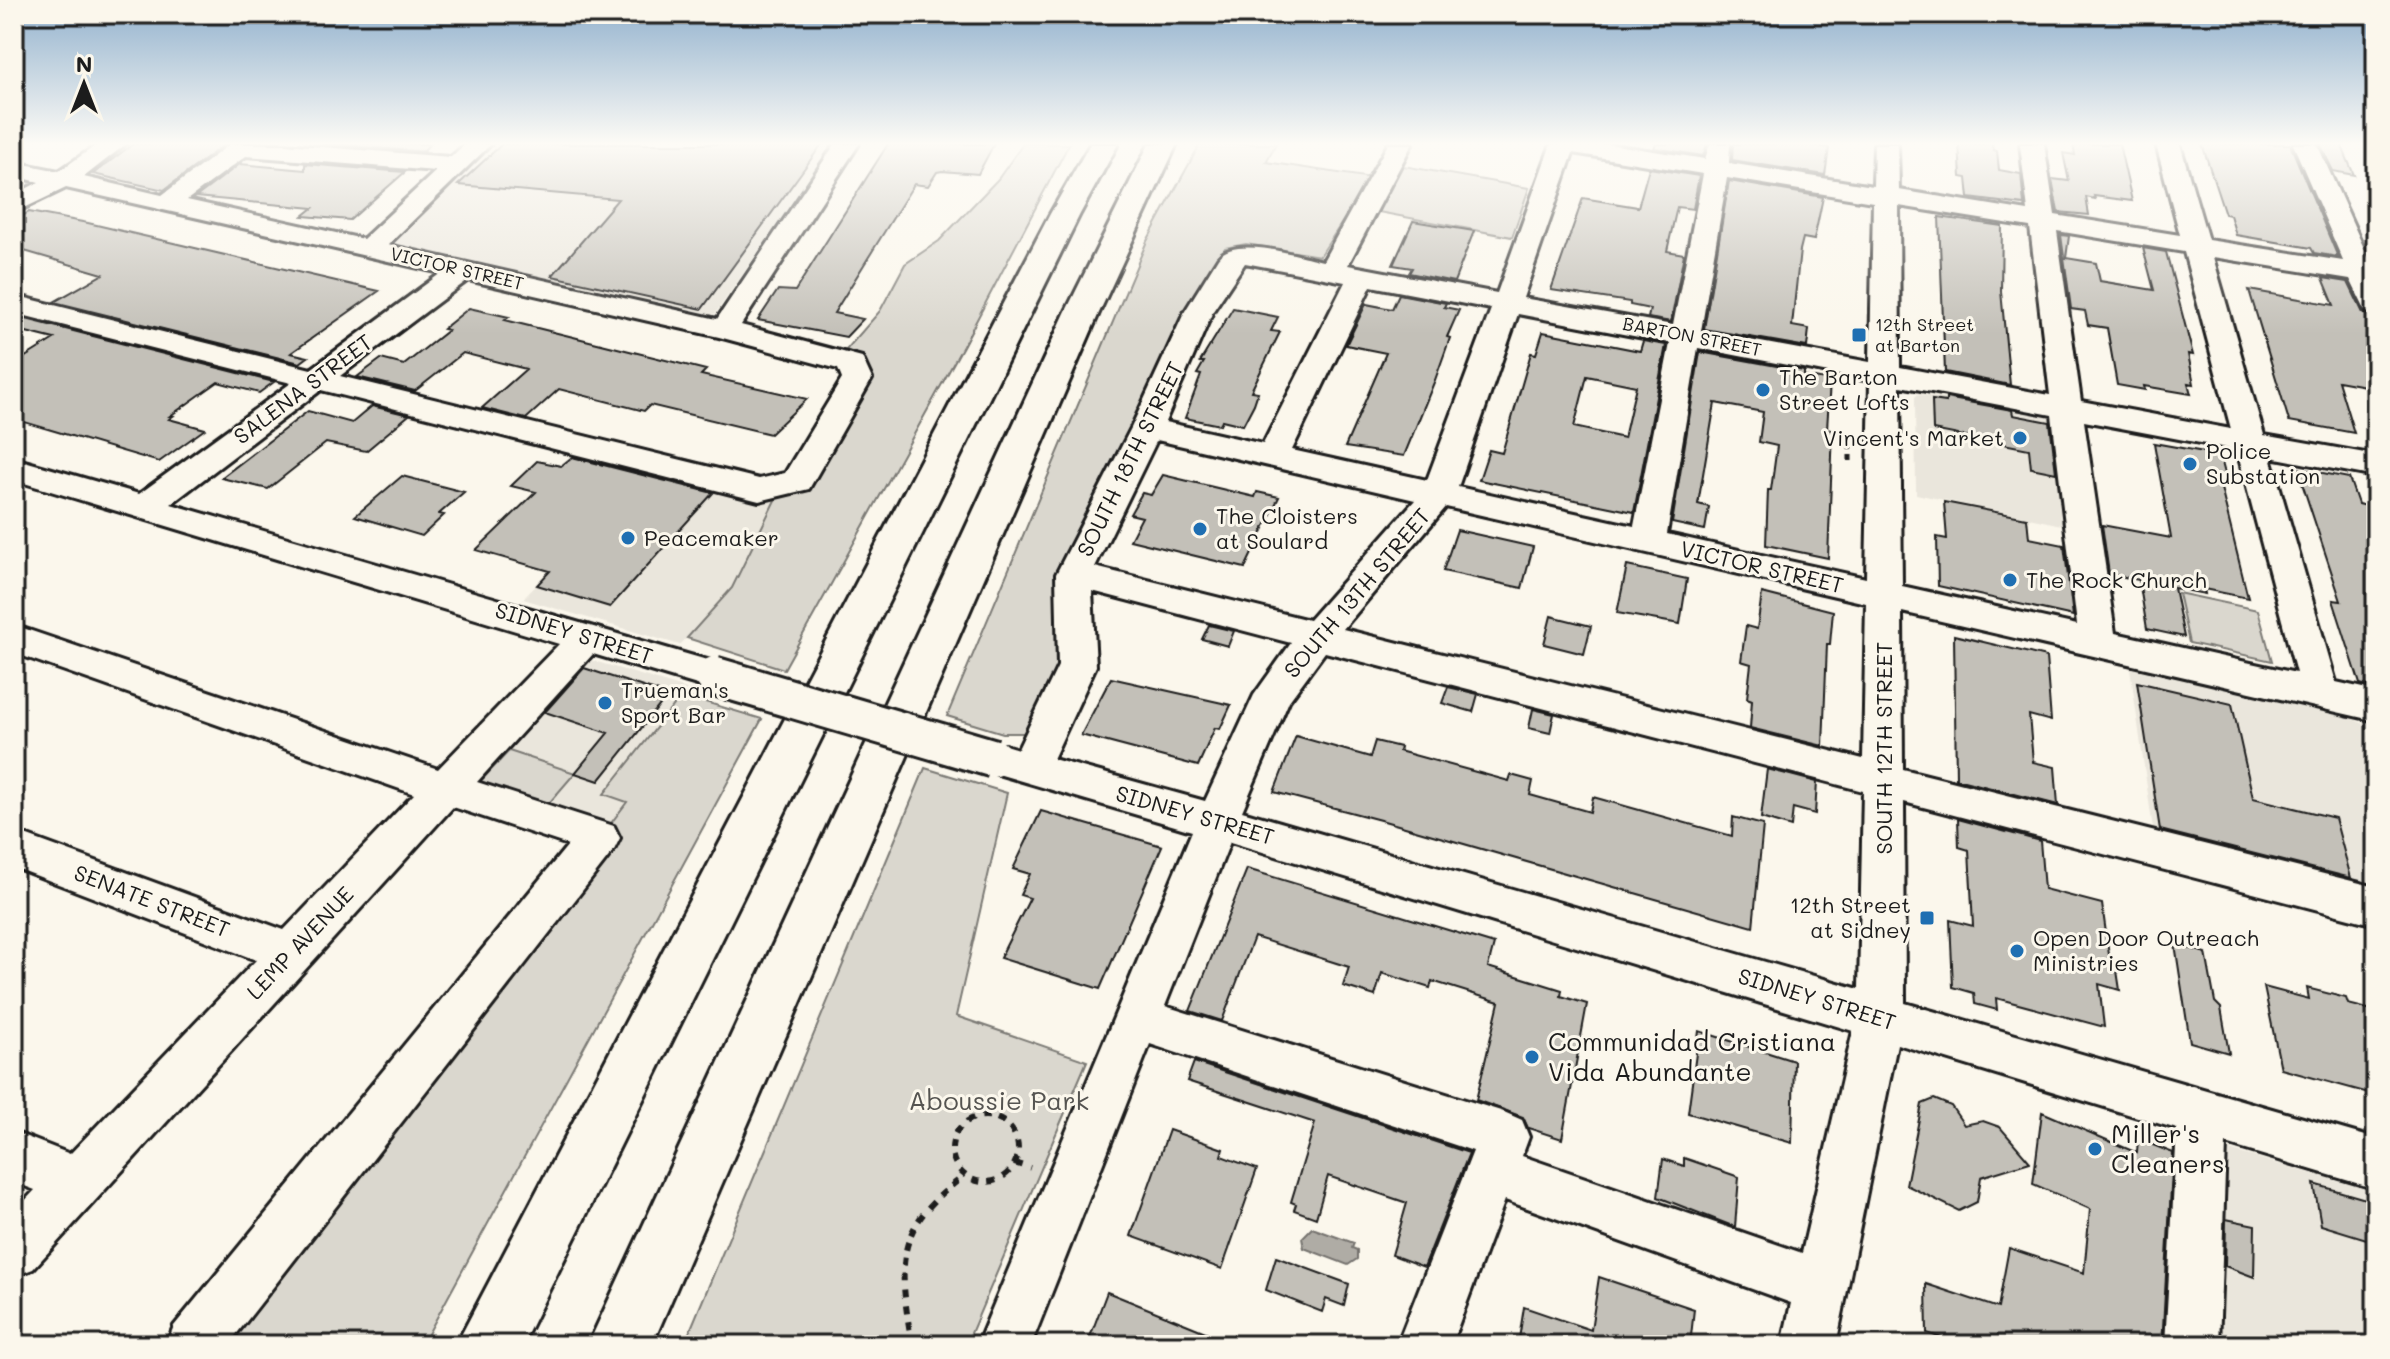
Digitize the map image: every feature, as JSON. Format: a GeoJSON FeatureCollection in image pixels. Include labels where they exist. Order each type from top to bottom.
{"type":"FeatureCollection","features":[{"type":"Feature","properties":{"kind":"highway"},"geometry":{"type":"LineString","coordinates":[[488,1345],[1069,207]]}},
{"type":"Feature","properties":{"kind":"highway"},"geometry":{"type":"LineString","coordinates":[[620,1345],[1088,300],[1133,207]]}},
{"type":"Feature","properties":{"kind":"street","name":"VICTOR STREET"},"geometry":{"type":"LineString","coordinates":[[186,207],[724,329],[851,363],[857,379],[797,481],[759,490],[314,381]]}},
{"type":"Feature","properties":{"kind":"street"},"geometry":{"type":"LineString","coordinates":[[368,249],[412,207]]}},
{"type":"Feature","properties":{"kind":"street"},"geometry":{"type":"LineString","coordinates":[[724,329],[805,207]]}},
{"type":"Feature","properties":{"kind":"street"},"geometry":{"type":"LineString","coordinates":[[1332,269],[1365,207]]}},
{"type":"Feature","properties":{"kind":"street","name":"SOUTH 13TH STREET"},"geometry":{"type":"LineString","coordinates":[[1004,1345],[1217,821],[1273,695],[1317,635],[1439,494],[1540,207]]}},
{"type":"Feature","properties":{"kind":"street"},"geometry":{"type":"LineString","coordinates":[[1648,541],[1709,207]]}},
{"type":"Feature","properties":{"kind":"street","name":"SOUTH 12TH STREET"},"geometry":{"type":"LineString","coordinates":[[1809,1345],[1880,1017],[1885,779],[1886,207]]}},
{"type":"Feature","properties":{"kind":"street"},"geometry":{"type":"LineString","coordinates":[[1957,207],[2368,273]]}},
{"type":"Feature","properties":{"kind":"street"},"geometry":{"type":"LineString","coordinates":[[2040,207],[2098,643]]}},
{"type":"Feature","properties":{"kind":"street"},"geometry":{"type":"LineString","coordinates":[[2186,207],[2320,693]]}},
{"type":"Feature","properties":{"kind":"street"},"geometry":{"type":"LineString","coordinates":[[2336,207],[2368,273],[2376,306]]}},
{"type":"Feature","properties":{"kind":"street","name":"BARTON STREET"},"geometry":{"type":"LineString","coordinates":[[1243,254],[1363,274],[2376,466]]}},
{"type":"Feature","properties":{"kind":"street","name":"SOUTH 18TH STREET"},"geometry":{"type":"LineString","coordinates":[[1011,763],[1077,666],[1074,574],[1147,428],[1199,311],[1232,258],[1243,254]]}},
{"type":"Feature","properties":{"kind":"street","name":"SALENA STREET"},"geometry":{"type":"LineString","coordinates":[[144,507],[463,270]]}},
{"type":"Feature","properties":{"kind":"street"},"geometry":{"type":"LineString","coordinates":[[1273,457],[1363,274]]}},
{"type":"Feature","properties":{"kind":"street"},"geometry":{"type":"LineString","coordinates":[[14,304],[314,381]]}},
{"type":"Feature","properties":{"kind":"street","name":"VICTOR STREET"},"geometry":{"type":"LineString","coordinates":[[1147,428],[2376,706]]}},
{"type":"Feature","properties":{"kind":"street","name":"SIDNEY STREET"},"geometry":{"type":"LineString","coordinates":[[14,469],[2376,1164]]}},
{"type":"Feature","properties":{"kind":"street"},"geometry":{"type":"LineString","coordinates":[[1074,574],[2376,906]]}},
{"type":"Feature","properties":{"kind":"street","name":"LEMP AVENUE"},"geometry":{"type":"LineString","coordinates":[[14,1250],[587,637]]}},
{"type":"Feature","properties":{"kind":"street"},"geometry":{"type":"LineString","coordinates":[[14,639],[599,838],[193,1345]]}},
{"type":"Feature","properties":{"kind":"street","name":"SENATE STREET"},"geometry":{"type":"LineString","coordinates":[[14,849],[291,953]]}},
{"type":"Feature","properties":{"kind":"street"},"geometry":{"type":"LineString","coordinates":[[1139,1019],[1504,1137],[1424,1345]]}},
{"type":"Feature","properties":{"kind":"street"},"geometry":{"type":"LineString","coordinates":[[2192,1345],[2202,1113]]}},
{"type":"Feature","properties":{"kind":"street"},"geometry":{"type":"LineString","coordinates":[[14,1157],[78,1182]]}},
{"type":"Feature","properties":{"kind":"street"},"geometry":{"type":"LineString","coordinates":[[1491,1170],[1822,1287]]}},
{"type":"Feature","properties":{"kind":"path"},"geometry":{"type":"LineString","coordinates":[[1850,435],[1850,462]]}},
{"type":"Feature","properties":{"kind":"path"},"geometry":{"type":"LineString","coordinates":[[993,1116],[1011,1126],[1019,1145],[1014,1163],[1000,1178],[990,1182],[971,1181],[963,1177],[952,1158],[952,1148],[962,1128],[982,1117],[993,1116]]}},
{"type":"Feature","properties":{"kind":"path"},"geometry":{"type":"LineString","coordinates":[[1014,1163],[1030,1168]]}},
{"type":"Feature","properties":{"kind":"path"},"geometry":{"type":"LineString","coordinates":[[912,1345],[901,1278],[910,1234],[928,1201],[963,1177]]}},
{"type":"Feature","properties":{"kind":"shaded area"},"geometry":{"type":"Polygon","coordinates":[[[424,207],[789,207],[715,314],[700,317],[385,245],[424,207]]]}},
{"type":"Feature","properties":{"kind":"shaded area"},"geometry":{"type":"Polygon","coordinates":[[[1918,394],[2064,420],[2080,529],[1916,494],[1915,397],[1918,394]]]}},
{"type":"Feature","properties":{"kind":"shaded area"},"geometry":{"type":"Polygon","coordinates":[[[646,473],[749,499],[777,496],[732,588],[680,645],[523,599],[646,473]]]}},
{"type":"Feature","properties":{"kind":"shaded area"},"geometry":{"type":"Polygon","coordinates":[[[584,661],[594,661],[687,689],[604,794],[628,802],[604,832],[467,785],[584,661]]]}},
{"type":"Feature","properties":{"kind":"shaded area"},"geometry":{"type":"Polygon","coordinates":[[[2130,668],[2351,718],[2366,725],[2376,752],[2376,899],[2155,843],[2130,668]]]}},
{"type":"Feature","properties":{"kind":"shaded area"},"geometry":{"type":"Polygon","coordinates":[[[2188,1138],[2376,1192],[2376,1345],[2181,1345],[2188,1138]]]}},
{"type":"Feature","properties":{"kind":"shaded area"},"geometry":{"type":"Polygon","coordinates":[[[1312,1228],[1354,1243],[1352,1248],[1357,1250],[1357,1259],[1348,1265],[1304,1248],[1302,1238],[1312,1228]]]}},
{"type":"Feature","properties":{"kind":"green space"},"geometry":{"type":"Polygon","coordinates":[[[971,207],[1036,207],[963,346],[784,669],[687,638],[732,588],[777,496],[869,378],[862,360],[846,350],[880,311],[905,264],[939,241],[971,207]]]}},
{"type":"Feature","properties":{"kind":"green space"},"geometry":{"type":"Polygon","coordinates":[[[1165,207],[1352,207],[1320,256],[1246,244],[1225,248],[1188,308],[1062,658],[1029,733],[1003,733],[947,716],[1147,241],[1165,207]]]}},
{"type":"Feature","properties":{"kind":"green space"},"geometry":{"type":"Polygon","coordinates":[[[1354,207],[1522,207],[1512,237],[1354,207]]]}},
{"type":"Feature","properties":{"kind":"green space"},"geometry":{"type":"Polygon","coordinates":[[[2178,593],[2258,610],[2272,661],[2189,643],[2178,593]]]}},
{"type":"Feature","properties":{"kind":"green space"},"geometry":{"type":"Polygon","coordinates":[[[682,695],[762,719],[422,1345],[216,1345],[627,802],[604,794],[682,695]]]}},
{"type":"Feature","properties":{"kind":"green space"},"geometry":{"type":"Polygon","coordinates":[[[509,751],[575,773],[544,809],[476,786],[509,751]]]}},
{"type":"Feature","properties":{"kind":"green space","name":"Aboussie Park"},"geometry":{"type":"Polygon","coordinates":[[[925,768],[1007,793],[956,1016],[1087,1061],[966,1345],[684,1345],[925,768]]]}},
{"type":"Feature","properties":{"kind":"building"},"geometry":{"type":"Polygon","coordinates":[[[307,207],[364,207],[350,220],[303,216],[313,208],[307,207]]]}},
{"type":"Feature","properties":{"kind":"building"},"geometry":{"type":"Polygon","coordinates":[[[611,207],[776,207],[702,309],[552,276],[611,207]]]}},
{"type":"Feature","properties":{"kind":"building"},"geometry":{"type":"Polygon","coordinates":[[[848,207],[899,207],[834,313],[863,319],[846,337],[758,320],[778,290],[795,291],[848,207]]]}},
{"type":"Feature","properties":{"kind":"building"},"geometry":{"type":"Polygon","coordinates":[[[1580,207],[1677,207],[1667,251],[1684,254],[1671,322],[1648,318],[1650,309],[1630,305],[1630,302],[1551,290],[1580,207]]]}},
{"type":"Feature","properties":{"kind":"building"},"geometry":{"type":"Polygon","coordinates":[[[1725,207],[1821,207],[1814,240],[1803,238],[1800,250],[1792,326],[1809,329],[1807,347],[1704,329],[1725,207]]]}},
{"type":"Feature","properties":{"kind":"building"},"geometry":{"type":"Polygon","coordinates":[[[2057,207],[2088,207],[2089,215],[2058,212],[2057,207]]]}},
{"type":"Feature","properties":{"kind":"building"},"geometry":{"type":"Polygon","coordinates":[[[2223,207],[2317,207],[2338,257],[2314,253],[2311,248],[2236,235],[2230,215],[2225,214],[2223,207]]]}},
{"type":"Feature","properties":{"kind":"building"},"geometry":{"type":"Polygon","coordinates":[[[29,212],[379,291],[291,353],[308,357],[300,363],[54,302],[103,274],[14,248],[14,220],[29,212]]]}},
{"type":"Feature","properties":{"kind":"building"},"geometry":{"type":"Polygon","coordinates":[[[1939,217],[2002,226],[2001,291],[2010,385],[1945,372],[1939,217]]]}},
{"type":"Feature","properties":{"kind":"building"},"geometry":{"type":"Polygon","coordinates":[[[1413,221],[1474,231],[1454,282],[1409,273],[1412,268],[1393,265],[1413,221]]]}},
{"type":"Feature","properties":{"kind":"building"},"geometry":{"type":"Polygon","coordinates":[[[2061,235],[2069,236],[2066,258],[2096,263],[2100,281],[2154,290],[2143,248],[2166,252],[2193,355],[2188,354],[2194,384],[2188,383],[2191,394],[2117,385],[2107,328],[2088,325],[2085,311],[2071,309],[2061,235]]]}},
{"type":"Feature","properties":{"kind":"building"},"geometry":{"type":"Polygon","coordinates":[[[2323,278],[2348,282],[2363,313],[2372,317],[2376,327],[2376,388],[2338,381],[2354,433],[2289,421],[2249,290],[2334,305],[2323,278]]]}},
{"type":"Feature","properties":{"kind":"building"},"geometry":{"type":"Polygon","coordinates":[[[1399,294],[1446,303],[1444,307],[1459,310],[1447,337],[1450,338],[1404,456],[1345,447],[1386,353],[1346,345],[1366,304],[1392,309],[1399,294]]]}},
{"type":"Feature","properties":{"kind":"building"},"geometry":{"type":"Polygon","coordinates":[[[469,308],[509,317],[505,320],[706,370],[701,375],[807,399],[770,434],[650,405],[644,411],[559,389],[526,419],[482,408],[526,369],[463,353],[415,391],[357,377],[381,359],[404,365],[448,330],[443,329],[469,308]]]}},
{"type":"Feature","properties":{"kind":"building"},"geometry":{"type":"Polygon","coordinates":[[[1233,308],[1278,317],[1271,331],[1280,332],[1251,391],[1258,392],[1254,404],[1243,425],[1222,420],[1220,425],[1185,418],[1201,375],[1197,374],[1204,362],[1200,362],[1233,308]]]}},
{"type":"Feature","properties":{"kind":"building"},"geometry":{"type":"Polygon","coordinates":[[[26,319],[274,382],[259,393],[218,382],[170,416],[173,416],[169,419],[205,429],[159,462],[14,419],[14,364],[54,339],[14,329],[26,319]]]}},
{"type":"Feature","properties":{"kind":"building"},"geometry":{"type":"Polygon","coordinates":[[[1543,332],[1640,351],[1643,341],[1666,345],[1634,512],[1479,480],[1489,450],[1502,453],[1531,353],[1536,354],[1543,332]],[[1587,376],[1574,427],[1624,438],[1636,386],[1587,376]]]}},
{"type":"Feature","properties":{"kind":"building"},"geometry":{"type":"Polygon","coordinates":[[[1700,352],[1804,371],[1804,376],[1830,381],[1827,429],[1833,430],[1828,558],[1766,545],[1768,490],[1771,490],[1777,446],[1759,442],[1763,412],[1715,403],[1698,504],[1709,507],[1705,530],[1672,523],[1700,352]]]}},
{"type":"Feature","properties":{"kind":"building","name":"Vincent's Market"},"geometry":{"type":"Polygon","coordinates":[[[1946,398],[2012,410],[2013,415],[2050,422],[2056,473],[2031,468],[2029,449],[1933,430],[1932,400],[1946,402],[1946,398]]]}},
{"type":"Feature","properties":{"kind":"building"},"geometry":{"type":"Polygon","coordinates":[[[372,406],[409,415],[366,451],[326,443],[268,489],[221,478],[308,411],[352,423],[372,406]]]}},
{"type":"Feature","properties":{"kind":"building"},"geometry":{"type":"Polygon","coordinates":[[[2154,443],[2215,454],[2221,459],[2227,481],[2219,480],[2248,598],[2204,589],[2205,594],[2174,588],[2184,637],[2147,629],[2139,580],[2109,574],[2102,525],[2171,538],[2154,443]]]}},
{"type":"Feature","properties":{"kind":"building"},"geometry":{"type":"Polygon","coordinates":[[[572,457],[713,493],[610,607],[537,585],[550,571],[476,550],[536,492],[511,486],[537,461],[561,466],[572,457]]]}},
{"type":"Feature","properties":{"kind":"building"},"geometry":{"type":"Polygon","coordinates":[[[2297,468],[2349,478],[2358,504],[2376,508],[2376,688],[2360,684],[2333,600],[2341,601],[2297,468]]]}},
{"type":"Feature","properties":{"kind":"building","name":"The Cloisters at Soulard"},"geometry":{"type":"Polygon","coordinates":[[[1163,475],[1255,497],[1257,492],[1279,497],[1245,568],[1130,540],[1142,517],[1130,514],[1142,493],[1151,495],[1163,475]]]}},
{"type":"Feature","properties":{"kind":"building"},"geometry":{"type":"Polygon","coordinates":[[[402,476],[464,492],[439,514],[444,515],[422,536],[355,516],[402,476]]]}},
{"type":"Feature","properties":{"kind":"building"},"geometry":{"type":"Polygon","coordinates":[[[1944,502],[2027,518],[2029,538],[2064,545],[2073,616],[1938,586],[1937,537],[1947,539],[1944,502]]]}},
{"type":"Feature","properties":{"kind":"building"},"geometry":{"type":"Polygon","coordinates":[[[1457,530],[1533,547],[1522,588],[1443,571],[1457,530]]]}},
{"type":"Feature","properties":{"kind":"building"},"geometry":{"type":"Polygon","coordinates":[[[1627,566],[1687,579],[1680,624],[1617,613],[1627,566]]]}},
{"type":"Feature","properties":{"kind":"building"},"geometry":{"type":"Polygon","coordinates":[[[1762,593],[1833,611],[1830,644],[1827,644],[1823,746],[1750,728],[1752,700],[1747,698],[1751,664],[1741,661],[1746,626],[1757,629],[1762,593]]]}},
{"type":"Feature","properties":{"kind":"building"},"geometry":{"type":"Polygon","coordinates":[[[1551,616],[1591,626],[1584,654],[1544,644],[1551,616]]]}},
{"type":"Feature","properties":{"kind":"building"},"geometry":{"type":"Polygon","coordinates":[[[1209,625],[1234,631],[1228,646],[1202,639],[1209,625]]]}},
{"type":"Feature","properties":{"kind":"building"},"geometry":{"type":"Polygon","coordinates":[[[1954,635],[2046,657],[2051,721],[2029,715],[2033,762],[2055,767],[2058,805],[1956,779],[1954,635]]]}},
{"type":"Feature","properties":{"kind":"building"},"geometry":{"type":"Polygon","coordinates":[[[584,668],[668,695],[599,781],[575,773],[608,733],[545,712],[584,668]]]}},
{"type":"Feature","properties":{"kind":"building"},"geometry":{"type":"Polygon","coordinates":[[[1111,678],[1231,705],[1220,729],[1215,728],[1198,766],[1081,735],[1111,678]]]}},
{"type":"Feature","properties":{"kind":"building"},"geometry":{"type":"Polygon","coordinates":[[[2137,682],[2232,704],[2253,798],[2335,818],[2351,878],[2160,830],[2137,682]]]}},
{"type":"Feature","properties":{"kind":"building"},"geometry":{"type":"Polygon","coordinates":[[[1448,687],[1478,694],[1473,712],[1442,703],[1448,687]]]}},
{"type":"Feature","properties":{"kind":"building"},"geometry":{"type":"Polygon","coordinates":[[[1533,709],[1554,714],[1550,733],[1529,728],[1533,709]]]}},
{"type":"Feature","properties":{"kind":"building"},"geometry":{"type":"Polygon","coordinates":[[[1296,736],[1370,757],[1375,741],[1400,747],[1399,751],[1509,781],[1511,775],[1533,781],[1530,795],[1590,812],[1593,797],[1732,836],[1733,817],[1763,825],[1753,927],[1274,792],[1296,736]]]}},
{"type":"Feature","properties":{"kind":"building"},"geometry":{"type":"Polygon","coordinates":[[[1767,769],[1817,782],[1815,814],[1793,808],[1791,827],[1761,818],[1767,769]]]}},
{"type":"Feature","properties":{"kind":"building"},"geometry":{"type":"Polygon","coordinates":[[[1041,811],[1162,846],[1100,989],[1000,958],[1030,898],[1020,895],[1030,874],[1013,869],[1041,811]]]}},
{"type":"Feature","properties":{"kind":"building","name":"Open Door Outreach Ministries"},"geometry":{"type":"Polygon","coordinates":[[[1958,819],[2040,841],[2044,889],[2102,904],[2110,962],[2116,964],[2120,990],[2099,984],[2104,1027],[1996,998],[1997,1010],[1975,1004],[1974,993],[1953,987],[1950,920],[1973,926],[1969,850],[1959,847],[1958,819]]]}},
{"type":"Feature","properties":{"kind":"building"},"geometry":{"type":"Polygon","coordinates":[[[1247,869],[1494,944],[1488,967],[1562,990],[1561,996],[1587,1004],[1562,1139],[1528,1128],[1523,1117],[1476,1100],[1499,1002],[1432,981],[1430,988],[1382,973],[1375,996],[1343,986],[1349,967],[1254,937],[1222,1021],[1190,1011],[1247,869]]]}},
{"type":"Feature","properties":{"kind":"building"},"geometry":{"type":"Polygon","coordinates":[[[2175,944],[2206,953],[2229,1053],[2190,1042],[2175,944]]]}},
{"type":"Feature","properties":{"kind":"building"},"geometry":{"type":"Polygon","coordinates":[[[2264,987],[2309,999],[2307,988],[2346,998],[2348,1004],[2376,1011],[2376,1095],[2281,1069],[2264,987]]]}},
{"type":"Feature","properties":{"kind":"building"},"geometry":{"type":"Polygon","coordinates":[[[1699,1031],[1794,1061],[1792,1143],[1688,1113],[1699,1031]]]}},
{"type":"Feature","properties":{"kind":"building"},"geometry":{"type":"Polygon","coordinates":[[[1194,1062],[1469,1153],[1424,1267],[1392,1255],[1407,1203],[1328,1176],[1316,1218],[1294,1210],[1296,1204],[1291,1202],[1315,1123],[1187,1081],[1194,1062]]]}},
{"type":"Feature","properties":{"kind":"building"},"geometry":{"type":"Polygon","coordinates":[[[1934,1099],[1951,1106],[1964,1125],[1983,1121],[2000,1127],[2030,1162],[1981,1177],[1977,1202],[1959,1211],[1906,1185],[1922,1104],[1934,1099]]]}},
{"type":"Feature","properties":{"kind":"building"},"geometry":{"type":"Polygon","coordinates":[[[2042,1112],[2137,1153],[2138,1139],[2173,1153],[2162,1345],[1962,1345],[1927,1333],[1926,1284],[1998,1308],[2009,1248],[2084,1273],[2090,1209],[2033,1184],[2042,1112]]]}},
{"type":"Feature","properties":{"kind":"building"},"geometry":{"type":"Polygon","coordinates":[[[1169,1130],[1223,1149],[1221,1156],[1257,1169],[1222,1269],[1131,1236],[1169,1130]]]}},
{"type":"Feature","properties":{"kind":"building"},"geometry":{"type":"Polygon","coordinates":[[[1684,1158],[1739,1177],[1735,1227],[1658,1197],[1663,1159],[1684,1166],[1684,1158]]]}},
{"type":"Feature","properties":{"kind":"building"},"geometry":{"type":"Polygon","coordinates":[[[2314,1184],[2376,1202],[2376,1242],[2321,1225],[2314,1184]]]}},
{"type":"Feature","properties":{"kind":"building"},"geometry":{"type":"Polygon","coordinates":[[[2226,1219],[2255,1225],[2254,1277],[2225,1266],[2226,1219]]]}},
{"type":"Feature","properties":{"kind":"building"},"geometry":{"type":"Polygon","coordinates":[[[1276,1257],[1349,1284],[1344,1306],[1326,1299],[1322,1312],[1266,1290],[1276,1257]]]}},
{"type":"Feature","properties":{"kind":"building"},"geometry":{"type":"Polygon","coordinates":[[[1599,1277],[1694,1309],[1690,1345],[1518,1345],[1524,1307],[1591,1330],[1599,1277]]]}},
{"type":"Feature","properties":{"kind":"building"},"geometry":{"type":"Polygon","coordinates":[[[1107,1292],[1235,1344],[1235,1345],[1087,1345],[1107,1292]]]}},
{"type":"Feature","properties":{"kind":"place","name":"12th Street at Barton"},"geometry":{"type":"Point","coordinates":[1859,335]}},
{"type":"Feature","properties":{"kind":"place","name":"The Barton Street Lofts"},"geometry":{"type":"Point","coordinates":[1763,390]}},
{"type":"Feature","properties":{"kind":"place","name":"Vincent's Market"},"geometry":{"type":"Point","coordinates":[2020,438]}},
{"type":"Feature","properties":{"kind":"place","name":"Police Substation"},"geometry":{"type":"Point","coordinates":[2190,464]}},
{"type":"Feature","properties":{"kind":"place","name":"The Cloisters at Soulard"},"geometry":{"type":"Point","coordinates":[1200,529]}},
{"type":"Feature","properties":{"kind":"place","name":"Peacemaker"},"geometry":{"type":"Point","coordinates":[628,538]}},
{"type":"Feature","properties":{"kind":"place","name":"The Rock Church"},"geometry":{"type":"Point","coordinates":[2010,580]}},
{"type":"Feature","properties":{"kind":"place","name":"Trueman's Sport Bar"},"geometry":{"type":"Point","coordinates":[605,703]}},
{"type":"Feature","properties":{"kind":"place","name":"12th Street at Sidney"},"geometry":{"type":"Point","coordinates":[1927,918]}},
{"type":"Feature","properties":{"kind":"place","name":"Open Door Outreach Ministries"},"geometry":{"type":"Point","coordinates":[2017,951]}},
{"type":"Feature","properties":{"kind":"place","name":"Communidad Cristiana Vida Abundante"},"geometry":{"type":"Point","coordinates":[1532,1057]}},
{"type":"Feature","properties":{"kind":"place","name":"Miller's Cleaners"},"geometry":{"type":"Point","coordinates":[2095,1149]}}]}
